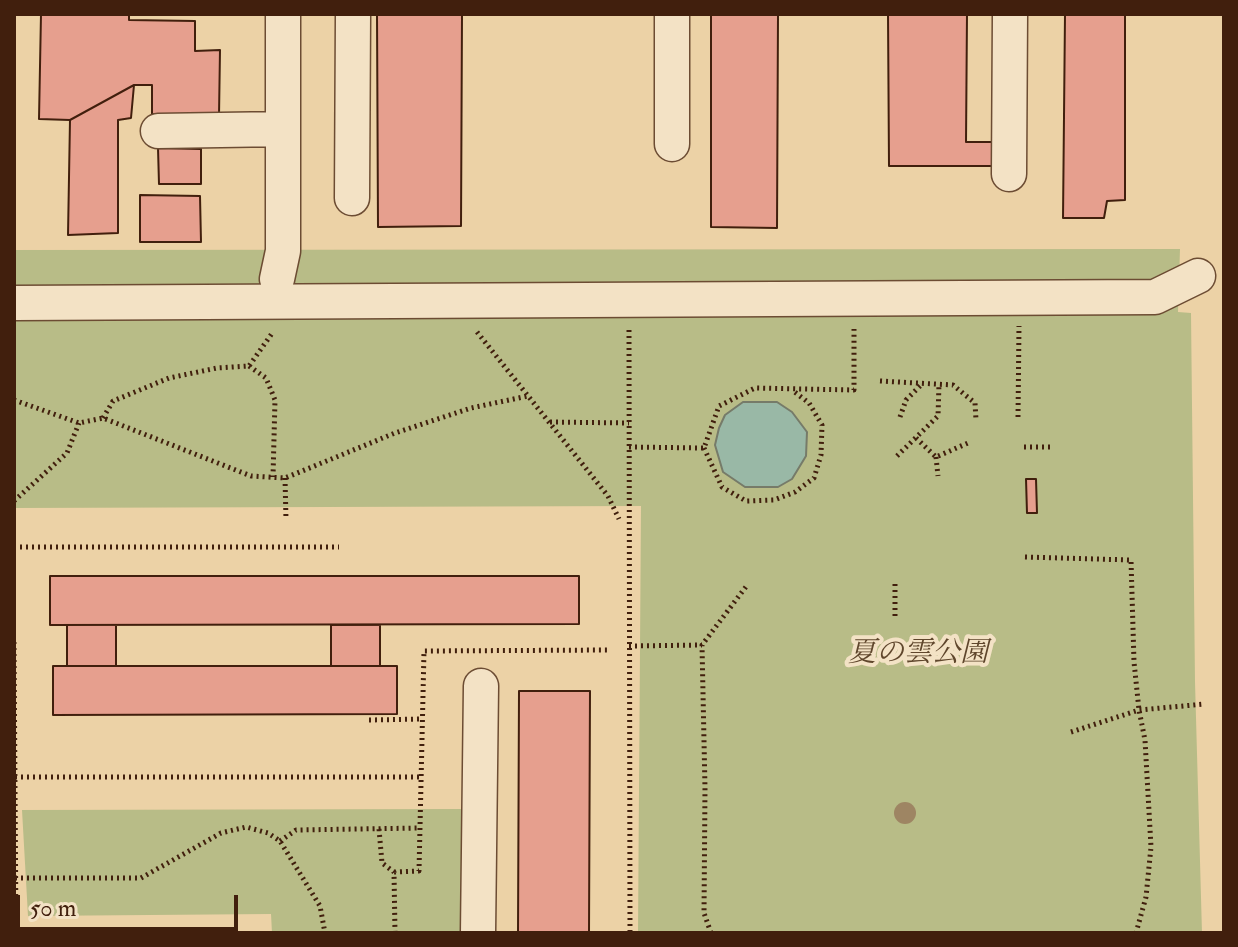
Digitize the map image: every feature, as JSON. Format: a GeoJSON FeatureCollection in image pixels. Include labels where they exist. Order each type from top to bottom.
{"type":"FeatureCollection","features":[{"type":"Feature","properties":{"kind":"street"},"geometry":{"type":"LineString","coordinates":[[274,290],[283,251],[283,14]]}},
{"type":"Feature","properties":{"kind":"street"},"geometry":{"type":"LineString","coordinates":[[352,198],[353,14]]}},
{"type":"Feature","properties":{"kind":"street"},"geometry":{"type":"LineString","coordinates":[[672,14],[672,144]]}},
{"type":"Feature","properties":{"kind":"street"},"geometry":{"type":"LineString","coordinates":[[1009,174],[1010,14]]}},
{"type":"Feature","properties":{"kind":"street"},"geometry":{"type":"LineString","coordinates":[[158,131],[283,129]]}},
{"type":"Feature","properties":{"kind":"street"},"geometry":{"type":"LineString","coordinates":[[14,303],[274,290],[458,300],[1155,297],[1198,276]]}},
{"type":"Feature","properties":{"kind":"street"},"geometry":{"type":"LineString","coordinates":[[478,933],[481,686]]}},
{"type":"Feature","properties":{"kind":"path"},"geometry":{"type":"LineString","coordinates":[[249,366],[273,335],[274,290]]}},
{"type":"Feature","properties":{"kind":"path"},"geometry":{"type":"LineString","coordinates":[[1018,417],[1019,298]]}},
{"type":"Feature","properties":{"kind":"path"},"geometry":{"type":"LineString","coordinates":[[791,389],[809,403],[822,425],[821,455],[814,478],[795,492],[774,500],[746,501],[722,487],[704,448],[719,406],[755,388],[854,390],[854,299]]}},
{"type":"Feature","properties":{"kind":"path"},"geometry":{"type":"LineString","coordinates":[[458,300],[470,324],[608,496],[619,519]]}},
{"type":"Feature","properties":{"kind":"path"},"geometry":{"type":"LineString","coordinates":[[629,301],[630,933]]}},
{"type":"Feature","properties":{"kind":"path"},"geometry":{"type":"LineString","coordinates":[[103,418],[113,401],[169,378],[217,368],[249,366],[266,378],[275,400],[273,477]]}},
{"type":"Feature","properties":{"kind":"path"},"geometry":{"type":"LineString","coordinates":[[880,381],[953,385],[975,403],[976,420]]}},
{"type":"Feature","properties":{"kind":"path"},"geometry":{"type":"LineString","coordinates":[[900,417],[906,400],[922,384]]}},
{"type":"Feature","properties":{"kind":"path"},"geometry":{"type":"LineString","coordinates":[[897,456],[938,416],[939,384]]}},
{"type":"Feature","properties":{"kind":"path"},"geometry":{"type":"LineString","coordinates":[[14,400],[79,423],[103,418],[251,476],[285,478],[408,429],[471,408],[528,396]]}},
{"type":"Feature","properties":{"kind":"path"},"geometry":{"type":"LineString","coordinates":[[549,422],[629,423]]}},
{"type":"Feature","properties":{"kind":"path"},"geometry":{"type":"LineString","coordinates":[[14,501],[67,453],[79,423]]}},
{"type":"Feature","properties":{"kind":"path"},"geometry":{"type":"LineString","coordinates":[[915,438],[936,457],[938,476]]}},
{"type":"Feature","properties":{"kind":"path"},"geometry":{"type":"LineString","coordinates":[[936,457],[968,443]]}},
{"type":"Feature","properties":{"kind":"path"},"geometry":{"type":"LineString","coordinates":[[629,447],[704,448]]}},
{"type":"Feature","properties":{"kind":"path"},"geometry":{"type":"LineString","coordinates":[[1024,447],[1052,447]]}},
{"type":"Feature","properties":{"kind":"path"},"geometry":{"type":"LineString","coordinates":[[285,478],[286,520]]}},
{"type":"Feature","properties":{"kind":"path"},"geometry":{"type":"LineString","coordinates":[[14,547],[339,547]]}},
{"type":"Feature","properties":{"kind":"path"},"geometry":{"type":"LineString","coordinates":[[1025,557],[1131,560],[1134,662],[1145,740],[1151,847],[1146,897],[1136,933]]}},
{"type":"Feature","properties":{"kind":"path"},"geometry":{"type":"LineString","coordinates":[[711,933],[704,913],[702,645],[748,584]]}},
{"type":"Feature","properties":{"kind":"path"},"geometry":{"type":"LineString","coordinates":[[895,584],[895,618]]}},
{"type":"Feature","properties":{"kind":"path"},"geometry":{"type":"LineString","coordinates":[[14,642],[16,933]]}},
{"type":"Feature","properties":{"kind":"path"},"geometry":{"type":"LineString","coordinates":[[629,646],[702,645]]}},
{"type":"Feature","properties":{"kind":"path"},"geometry":{"type":"LineString","coordinates":[[1071,732],[1139,710],[1205,704]]}},
{"type":"Feature","properties":{"kind":"path"},"geometry":{"type":"LineString","coordinates":[[369,720],[423,719]]}},
{"type":"Feature","properties":{"kind":"path"},"geometry":{"type":"LineString","coordinates":[[15,777],[421,777]]}},
{"type":"Feature","properties":{"kind":"path"},"geometry":{"type":"LineString","coordinates":[[15,878],[141,878],[221,833],[246,827],[268,833],[280,841],[320,906],[325,933]]}},
{"type":"Feature","properties":{"kind":"path"},"geometry":{"type":"LineString","coordinates":[[280,841],[296,830],[420,828]]}},
{"type":"Feature","properties":{"kind":"path"},"geometry":{"type":"LineString","coordinates":[[379,829],[382,863],[394,872],[395,933]]}},
{"type":"Feature","properties":{"kind":"green space","name":"夏の雲公園"},"geometry":{"type":"Polygon","coordinates":[[[1180,249],[1178,312],[1191,313],[1195,682],[1202,933],[638,933],[641,506],[14,508],[14,250],[1180,249]]]}},
{"type":"Feature","properties":{"kind":"green space"},"geometry":{"type":"Polygon","coordinates":[[[464,809],[464,933],[272,933],[271,914],[28,916],[22,810],[464,809]]]}},
{"type":"Feature","properties":{"kind":"shaded area"},"geometry":{"type":"Polygon","coordinates":[[[743,402],[777,402],[792,412],[807,432],[806,456],[792,479],[778,487],[745,487],[723,472],[715,445],[719,428],[725,415],[743,402]]]}},
{"type":"Feature","properties":{"kind":"building"},"geometry":{"type":"Polygon","coordinates":[[[41,14],[129,14],[129,20],[195,21],[195,51],[220,50],[219,116],[152,114],[152,85],[134,85],[70,120],[39,119],[41,14]]]}},
{"type":"Feature","properties":{"kind":"building"},"geometry":{"type":"Polygon","coordinates":[[[377,14],[462,14],[461,226],[378,227],[377,14]]]}},
{"type":"Feature","properties":{"kind":"building"},"geometry":{"type":"Polygon","coordinates":[[[711,14],[778,14],[777,228],[711,227],[711,14]]]}},
{"type":"Feature","properties":{"kind":"building"},"geometry":{"type":"Polygon","coordinates":[[[888,14],[967,14],[966,142],[993,142],[992,166],[889,166],[888,14]]]}},
{"type":"Feature","properties":{"kind":"building"},"geometry":{"type":"Polygon","coordinates":[[[1065,14],[1125,14],[1125,200],[1107,201],[1104,218],[1063,218],[1065,14]]]}},
{"type":"Feature","properties":{"kind":"building"},"geometry":{"type":"Polygon","coordinates":[[[134,85],[131,118],[118,120],[118,233],[68,235],[70,120],[134,85]]]}},
{"type":"Feature","properties":{"kind":"building"},"geometry":{"type":"Polygon","coordinates":[[[158,148],[201,149],[201,184],[159,184],[158,148]]]}},
{"type":"Feature","properties":{"kind":"building"},"geometry":{"type":"Polygon","coordinates":[[[140,195],[200,196],[201,242],[140,242],[140,195]]]}},
{"type":"Feature","properties":{"kind":"building"},"geometry":{"type":"Polygon","coordinates":[[[1026,479],[1036,479],[1037,513],[1027,513],[1026,479]]]}},
{"type":"Feature","properties":{"kind":"building"},"geometry":{"type":"Polygon","coordinates":[[[50,576],[579,576],[579,624],[50,625],[50,576]]]}},
{"type":"Feature","properties":{"kind":"building"},"geometry":{"type":"Polygon","coordinates":[[[67,625],[116,625],[116,666],[67,666],[67,625]]]}},
{"type":"Feature","properties":{"kind":"building"},"geometry":{"type":"Polygon","coordinates":[[[331,625],[380,625],[380,666],[331,666],[331,625]]]}},
{"type":"Feature","properties":{"kind":"building"},"geometry":{"type":"Polygon","coordinates":[[[53,666],[397,666],[397,714],[53,715],[53,666]]]}},
{"type":"Feature","properties":{"kind":"building"},"geometry":{"type":"Polygon","coordinates":[[[519,691],[590,691],[589,933],[518,933],[519,691]]]}}]}
